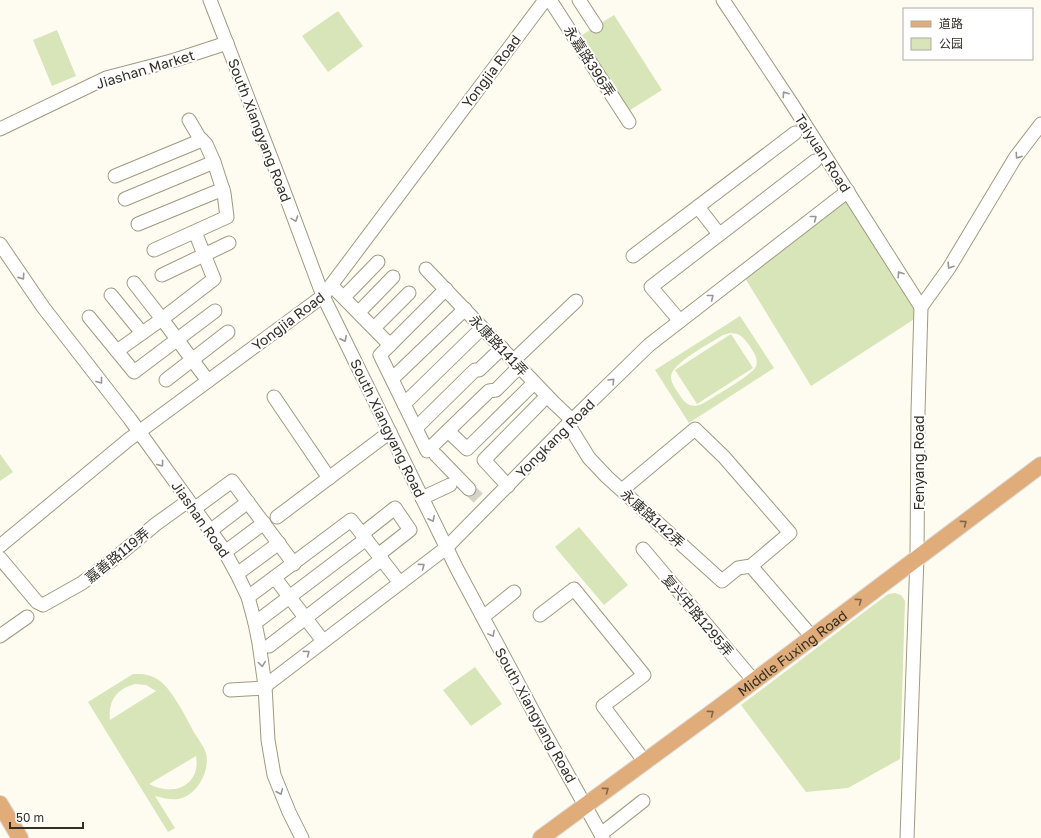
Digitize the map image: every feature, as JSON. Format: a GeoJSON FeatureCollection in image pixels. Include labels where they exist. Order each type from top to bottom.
{"type":"FeatureCollection","features":[{"type":"Feature","properties":{"kind":"main road","name":"Middle Fuxing Road"},"geometry":{"type":"LineString","coordinates":[[541,838],[754,681],[1041,465]]}},
{"type":"Feature","properties":{"kind":"main road"},"geometry":{"type":"LineString","coordinates":[[0,804],[20,838]]}},
{"type":"Feature","properties":{"kind":"street","name":"South Xiangyang Road"},"geometry":{"type":"LineString","coordinates":[[210,0],[323,296],[446,548],[542,728],[602,836]]}},
{"type":"Feature","properties":{"kind":"street","name":"Yongjia Road"},"geometry":{"type":"LineString","coordinates":[[0,546],[139,432],[323,296],[545,0]]}},
{"type":"Feature","properties":{"kind":"street","name":"永嘉路396弄"},"geometry":{"type":"LineString","coordinates":[[550,0],[630,122]]}},
{"type":"Feature","properties":{"kind":"street"},"geometry":{"type":"LineString","coordinates":[[579,0],[596,26]]}},
{"type":"Feature","properties":{"kind":"street","name":"Taiyuan Road"},"geometry":{"type":"LineString","coordinates":[[723,0],[792,104],[921,307]]}},
{"type":"Feature","properties":{"kind":"street","name":"Jiashan Market"},"geometry":{"type":"LineString","coordinates":[[0,129],[106,78],[174,60],[227,43]]}},
{"type":"Feature","properties":{"kind":"street"},"geometry":{"type":"LineString","coordinates":[[154,250],[227,217],[223,189],[214,162],[206,144],[188,120]]}},
{"type":"Feature","properties":{"kind":"street"},"geometry":{"type":"LineString","coordinates":[[921,307],[949,268],[1016,158],[1041,124]]}},
{"type":"Feature","properties":{"kind":"street"},"geometry":{"type":"LineString","coordinates":[[633,256],[795,133]]}},
{"type":"Feature","properties":{"kind":"street"},"geometry":{"type":"LineString","coordinates":[[115,176],[202,140]]}},
{"type":"Feature","properties":{"kind":"street"},"geometry":{"type":"LineString","coordinates":[[680,321],[651,287],[815,161]]}},
{"type":"Feature","properties":{"kind":"street"},"geometry":{"type":"LineString","coordinates":[[125,199],[214,162]]}},
{"type":"Feature","properties":{"kind":"street"},"geometry":{"type":"LineString","coordinates":[[138,224],[223,189]]}},
{"type":"Feature","properties":{"kind":"street","name":"Yongkang Road"},"geometry":{"type":"LineString","coordinates":[[265,687],[446,548],[484,504],[508,486],[570,422],[649,345],[848,191]]}},
{"type":"Feature","properties":{"kind":"street"},"geometry":{"type":"LineString","coordinates":[[698,207],[719,234]]}},
{"type":"Feature","properties":{"kind":"street"},"geometry":{"type":"LineString","coordinates":[[117,351],[214,279],[195,232]]}},
{"type":"Feature","properties":{"kind":"street"},"geometry":{"type":"LineString","coordinates":[[162,275],[229,243]]}},
{"type":"Feature","properties":{"kind":"street","name":"Jiashan Road"},"geometry":{"type":"LineString","coordinates":[[0,244],[43,307],[139,432],[225,552],[237,574],[248,598],[255,623],[265,687],[268,740],[274,775],[289,812],[302,838]]}},
{"type":"Feature","properties":{"kind":"street"},"geometry":{"type":"LineString","coordinates":[[344,297],[378,262]]}},
{"type":"Feature","properties":{"kind":"street","name":"永康路141弄"},"geometry":{"type":"LineString","coordinates":[[426,269],[570,422]]}},
{"type":"Feature","properties":{"kind":"street"},"geometry":{"type":"LineString","coordinates":[[359,312],[393,277]]}},
{"type":"Feature","properties":{"kind":"street"},"geometry":{"type":"LineString","coordinates":[[134,283],[208,380]]}},
{"type":"Feature","properties":{"kind":"street"},"geometry":{"type":"LineString","coordinates":[[332,286],[390,345]]}},
{"type":"Feature","properties":{"kind":"street"},"geometry":{"type":"LineString","coordinates":[[446,289],[380,355],[427,451],[489,391],[496,390],[516,364],[576,301]]}},
{"type":"Feature","properties":{"kind":"street"},"geometry":{"type":"LineString","coordinates":[[374,328],[409,293]]}},
{"type":"Feature","properties":{"kind":"street"},"geometry":{"type":"LineString","coordinates":[[111,295],[142,333]]}},
{"type":"Feature","properties":{"kind":"street","name":"Fenyang Road"},"geometry":{"type":"LineString","coordinates":[[907,838],[917,557],[918,412],[921,307]]}},
{"type":"Feature","properties":{"kind":"street"},"geometry":{"type":"LineString","coordinates":[[392,379],[464,309]]}},
{"type":"Feature","properties":{"kind":"street"},"geometry":{"type":"LineString","coordinates":[[89,317],[134,372],[214,311]]}},
{"type":"Feature","properties":{"kind":"street"},"geometry":{"type":"LineString","coordinates":[[404,404],[482,328]]}},
{"type":"Feature","properties":{"kind":"street"},"geometry":{"type":"LineString","coordinates":[[166,380],[228,332]]}},
{"type":"Feature","properties":{"kind":"street"},"geometry":{"type":"LineString","coordinates":[[416,428],[475,370],[479,370],[502,348]]}},
{"type":"Feature","properties":{"kind":"street"},"geometry":{"type":"LineString","coordinates":[[448,431],[467,449],[534,382]]}},
{"type":"Feature","properties":{"kind":"street"},"geometry":{"type":"LineString","coordinates":[[508,486],[484,460],[547,396]]}},
{"type":"Feature","properties":{"kind":"street"},"geometry":{"type":"LineString","coordinates":[[274,397],[329,478]]}},
{"type":"Feature","properties":{"kind":"street","name":"永康路142弄"},"geometry":{"type":"LineString","coordinates":[[570,422],[589,458],[722,581],[738,568],[751,566]]}},
{"type":"Feature","properties":{"kind":"street"},"geometry":{"type":"LineString","coordinates":[[622,490],[695,429],[724,457],[790,533],[751,566],[812,637]]}},
{"type":"Feature","properties":{"kind":"street"},"geometry":{"type":"LineString","coordinates":[[277,517],[390,432]]}},
{"type":"Feature","properties":{"kind":"street"},"geometry":{"type":"LineString","coordinates":[[436,455],[469,489]]}},
{"type":"Feature","properties":{"kind":"street","name":"嘉善路119弄"},"geometry":{"type":"LineString","coordinates":[[0,558],[37,602],[43,604],[82,583],[161,520],[191,505],[232,480],[248,502]]}},
{"type":"Feature","properties":{"kind":"street"},"geometry":{"type":"LineString","coordinates":[[422,498],[450,486]]}},
{"type":"Feature","properties":{"kind":"street"},"geometry":{"type":"LineString","coordinates":[[210,531],[248,502],[294,564]]}},
{"type":"Feature","properties":{"kind":"street"},"geometry":{"type":"LineString","coordinates":[[255,623],[290,597],[364,537],[395,508],[406,522],[410,530],[380,557],[269,646]]}},
{"type":"Feature","properties":{"kind":"street"},"geometry":{"type":"LineString","coordinates":[[248,598],[351,520],[400,583]]}},
{"type":"Feature","properties":{"kind":"street"},"geometry":{"type":"LineString","coordinates":[[225,552],[264,523]]}},
{"type":"Feature","properties":{"kind":"street"},"geometry":{"type":"LineString","coordinates":[[237,574],[279,543]]}},
{"type":"Feature","properties":{"kind":"street","name":"复兴中路1295弄"},"geometry":{"type":"LineString","coordinates":[[643,550],[754,681]]}},
{"type":"Feature","properties":{"kind":"street"},"geometry":{"type":"LineString","coordinates":[[275,578],[323,641]]}},
{"type":"Feature","properties":{"kind":"street"},"geometry":{"type":"LineString","coordinates":[[540,615],[574,589],[644,675],[603,706],[645,762]]}},
{"type":"Feature","properties":{"kind":"street"},"geometry":{"type":"LineString","coordinates":[[483,616],[514,592]]}},
{"type":"Feature","properties":{"kind":"street"},"geometry":{"type":"LineString","coordinates":[[0,636],[27,618]]}},
{"type":"Feature","properties":{"kind":"street"},"geometry":{"type":"LineString","coordinates":[[230,690],[265,687]]}},
{"type":"Feature","properties":{"kind":"street"},"geometry":{"type":"LineString","coordinates":[[602,836],[643,801]]}},
{"type":"Feature","properties":{"kind":"green space"},"geometry":{"type":"Polygon","coordinates":[[[338,11],[363,46],[328,72],[302,36],[338,11]]]}},
{"type":"Feature","properties":{"kind":"green space"},"geometry":{"type":"Polygon","coordinates":[[[614,15],[662,90],[627,112],[579,37],[614,15]]]}},
{"type":"Feature","properties":{"kind":"green space"},"geometry":{"type":"Polygon","coordinates":[[[57,30],[76,76],[52,86],[33,40],[57,30]]]}},
{"type":"Feature","properties":{"kind":"green space"},"geometry":{"type":"Polygon","coordinates":[[[848,199],[916,310],[916,318],[811,386],[745,278],[848,199]]]}},
{"type":"Feature","properties":{"kind":"green space"},"geometry":{"type":"Polygon","coordinates":[[[740,316],[774,368],[689,423],[655,370],[740,316]],[[733,333],[723,335],[701,348],[677,366],[673,372],[671,380],[673,385],[687,404],[696,406],[702,404],[739,381],[752,372],[755,368],[757,362],[747,342],[739,335],[733,333]]]}},
{"type":"Feature","properties":{"kind":"green space"},"geometry":{"type":"Polygon","coordinates":[[[731,334],[753,368],[697,404],[675,370],[731,334]]]}},
{"type":"Feature","properties":{"kind":"green space"},"geometry":{"type":"Polygon","coordinates":[[[0,454],[13,472],[0,481],[0,454]]]}},
{"type":"Feature","properties":{"kind":"green space"},"geometry":{"type":"Polygon","coordinates":[[[579,527],[628,585],[604,605],[555,547],[579,527]]]}},
{"type":"Feature","properties":{"kind":"green space"},"geometry":{"type":"Polygon","coordinates":[[[895,593],[901,595],[905,601],[900,759],[848,788],[806,792],[741,705],[888,594],[895,593]]]}},
{"type":"Feature","properties":{"kind":"green space"},"geometry":{"type":"Polygon","coordinates":[[[475,667],[502,704],[471,726],[443,690],[475,667]]]}},
{"type":"Feature","properties":{"kind":"green space"},"geometry":{"type":"Polygon","coordinates":[[[133,674],[147,675],[157,679],[175,698],[204,748],[207,760],[205,773],[202,780],[188,795],[176,799],[155,796],[175,828],[168,832],[88,702],[133,674]],[[135,684],[123,689],[115,696],[112,701],[110,720],[156,691],[146,685],[135,684]],[[196,756],[149,784],[158,788],[167,789],[176,789],[183,786],[190,781],[194,775],[196,756]]]}},
{"type":"Feature","properties":{"kind":"tunnel"},"geometry":{"type":"LineString","coordinates":[[469,489],[481,501]]}}]}
